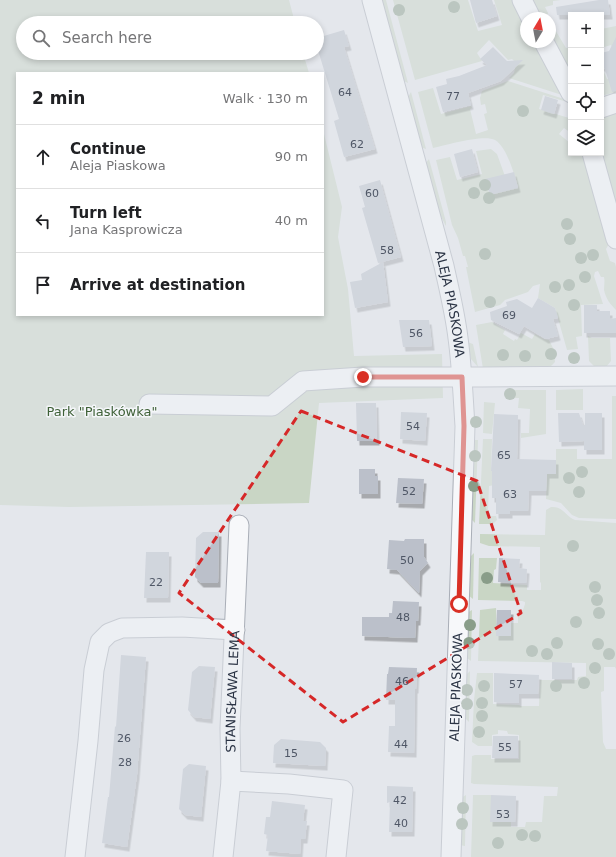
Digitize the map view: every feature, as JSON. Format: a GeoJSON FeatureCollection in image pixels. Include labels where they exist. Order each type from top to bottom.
{"type":"FeatureCollection","features":[{"type":"Feature","properties":{"kind":"street","name":"ALEJA PIASKOWA"},"geometry":{"type":"LineString","coordinates":[[372,0],[444,266],[453,304],[462,377],[464,426],[451,857]]}},
{"type":"Feature","properties":{"kind":"street"},"geometry":{"type":"LineString","coordinates":[[522,0],[528,12]]}},
{"type":"Feature","properties":{"kind":"street"},"geometry":{"type":"LineString","coordinates":[[547,48],[568,86]]}},
{"type":"Feature","properties":{"kind":"street"},"geometry":{"type":"LineString","coordinates":[[604,107],[616,103]]}},
{"type":"Feature","properties":{"kind":"street"},"geometry":{"type":"LineString","coordinates":[[593,156],[616,239]]}},
{"type":"Feature","properties":{"kind":"street"},"geometry":{"type":"LineString","coordinates":[[149,404],[272,406],[303,381],[321,379],[363,377],[616,376]]}},
{"type":"Feature","properties":{"kind":"street","name":"STANISŁAWA LEMA"},"geometry":{"type":"LineString","coordinates":[[223,857],[231,781],[230,728],[239,525]]}},
{"type":"Feature","properties":{"kind":"street"},"geometry":{"type":"LineString","coordinates":[[75,857],[94,670],[100,642],[109,633],[122,628],[234,630]]}},
{"type":"Feature","properties":{"kind":"street"},"geometry":{"type":"LineString","coordinates":[[231,781],[289,784],[343,790],[336,857]]}},
{"type":"Feature","properties":{"kind":"highlighted area"},"geometry":{"type":"Polygon","coordinates":[[[301,411],[477,481],[521,613],[343,722],[179,593],[301,411]]]}},
{"type":"Feature","properties":{"kind":"green space","name":"Park \"Piaskówka\""},"geometry":{"type":"Polygon","coordinates":[[[0,0],[289,0],[293,16],[16,16],[16,60],[305,60],[309,72],[16,72],[16,316],[324,316],[324,134],[342,207],[338,237],[348,289],[354,356],[442,354],[443,398],[319,403],[309,503],[69,507],[0,505],[0,0]]]}},
{"type":"Feature","properties":{"kind":"green space"},"geometry":{"type":"Polygon","coordinates":[[[380,0],[386,0],[408,83],[402,80],[380,0]]]}},
{"type":"Feature","properties":{"kind":"green space"},"geometry":{"type":"Polygon","coordinates":[[[393,0],[468,0],[478,31],[502,25],[494,0],[515,0],[522,12],[520,12],[520,48],[540,48],[562,95],[509,78],[514,73],[516,63],[512,59],[508,60],[489,40],[477,53],[482,61],[415,80],[393,0]]]}},
{"type":"Feature","properties":{"kind":"green space"},"geometry":{"type":"Polygon","coordinates":[[[531,0],[561,0],[553,1],[553,5],[545,7],[548,12],[537,12],[531,0]]]}},
{"type":"Feature","properties":{"kind":"green space"},"geometry":{"type":"Polygon","coordinates":[[[616,26],[616,46],[612,47],[611,45],[604,47],[604,28],[616,26]]]}},
{"type":"Feature","properties":{"kind":"green space"},"geometry":{"type":"Polygon","coordinates":[[[556,31],[566,48],[568,48],[568,71],[556,48],[556,31]]]}},
{"type":"Feature","properties":{"kind":"green space"},"geometry":{"type":"Polygon","coordinates":[[[604,72],[607,79],[614,77],[616,82],[616,92],[604,95],[604,72]]]}},
{"type":"Feature","properties":{"kind":"green space"},"geometry":{"type":"Polygon","coordinates":[[[508,81],[564,99],[564,101],[543,95],[539,109],[568,118],[568,131],[564,128],[559,134],[568,141],[568,156],[585,156],[609,244],[606,249],[610,261],[615,263],[616,267],[616,310],[606,296],[604,290],[604,277],[601,277],[598,271],[595,272],[594,276],[603,304],[581,305],[582,336],[576,337],[578,349],[567,350],[555,308],[538,298],[540,284],[533,286],[528,292],[505,300],[500,305],[475,312],[466,267],[468,267],[452,225],[436,160],[450,157],[457,180],[482,174],[476,151],[491,149],[497,154],[506,179],[487,184],[490,195],[518,187],[512,168],[503,148],[495,140],[490,138],[474,139],[433,148],[418,92],[433,88],[441,114],[471,106],[472,108],[470,109],[476,134],[488,130],[484,114],[487,113],[485,104],[481,105],[480,98],[482,91],[508,81]]]}},
{"type":"Feature","properties":{"kind":"green space"},"geometry":{"type":"Polygon","coordinates":[[[411,92],[426,149],[420,147],[407,99],[411,92]]]}},
{"type":"Feature","properties":{"kind":"green space"},"geometry":{"type":"Polygon","coordinates":[[[616,110],[616,217],[602,156],[604,156],[604,113],[616,110]]]}},
{"type":"Feature","properties":{"kind":"green space"},"geometry":{"type":"Polygon","coordinates":[[[429,159],[446,226],[438,211],[425,164],[429,159]]]}},
{"type":"Feature","properties":{"kind":"green space"},"geometry":{"type":"Polygon","coordinates":[[[492,322],[505,330],[503,334],[514,341],[515,339],[517,340],[521,333],[532,339],[535,334],[549,340],[554,350],[555,362],[549,368],[483,369],[476,325],[492,322]]]}},
{"type":"Feature","properties":{"kind":"green space"},"geometry":{"type":"Polygon","coordinates":[[[588,336],[592,338],[610,338],[611,361],[606,367],[595,367],[589,361],[588,336]]]}},
{"type":"Feature","properties":{"kind":"green space"},"geometry":{"type":"Polygon","coordinates":[[[467,342],[473,344],[478,367],[471,359],[467,342]]]}},
{"type":"Feature","properties":{"kind":"green space"},"geometry":{"type":"Polygon","coordinates":[[[583,389],[583,410],[556,410],[556,390],[583,389]]]}},
{"type":"Feature","properties":{"kind":"green space"},"geometry":{"type":"Polygon","coordinates":[[[506,390],[546,390],[546,434],[521,438],[521,433],[529,433],[530,409],[518,408],[519,398],[506,398],[506,390]]]}},
{"type":"Feature","properties":{"kind":"green space"},"geometry":{"type":"Polygon","coordinates":[[[612,396],[616,396],[616,519],[579,518],[572,515],[561,503],[546,499],[547,474],[556,474],[556,449],[577,449],[577,459],[612,459],[612,396]]]}},
{"type":"Feature","properties":{"kind":"green space"},"geometry":{"type":"Polygon","coordinates":[[[484,402],[495,403],[492,434],[483,433],[484,402]]]}},
{"type":"Feature","properties":{"kind":"green space"},"geometry":{"type":"Polygon","coordinates":[[[483,439],[492,439],[491,471],[495,471],[495,485],[489,486],[488,511],[491,516],[496,516],[497,520],[493,524],[479,524],[483,439]]]}},
{"type":"Feature","properties":{"kind":"green space"},"geometry":{"type":"Polygon","coordinates":[[[473,440],[478,440],[475,523],[470,518],[473,440]]]}},
{"type":"Feature","properties":{"kind":"green space"},"geometry":{"type":"Polygon","coordinates":[[[551,507],[558,508],[575,520],[616,523],[616,669],[615,667],[604,667],[604,691],[601,692],[603,742],[606,749],[616,749],[616,857],[471,857],[473,795],[491,795],[491,822],[511,822],[511,827],[525,827],[526,822],[542,822],[544,796],[557,796],[558,787],[471,783],[472,756],[491,755],[491,759],[519,759],[519,735],[508,734],[507,731],[498,730],[498,734],[492,735],[492,746],[478,746],[472,742],[477,673],[493,673],[493,704],[521,706],[539,706],[540,680],[577,680],[578,677],[586,676],[586,663],[478,661],[480,610],[496,608],[497,636],[511,636],[511,623],[518,623],[518,610],[523,610],[525,604],[525,602],[522,601],[478,600],[479,558],[497,558],[493,583],[527,585],[527,590],[541,590],[540,547],[489,546],[480,543],[480,534],[545,535],[546,510],[551,507]]]}},
{"type":"Feature","properties":{"kind":"green space"},"geometry":{"type":"Polygon","coordinates":[[[474,553],[473,599],[468,595],[469,558],[474,553]]]}},
{"type":"Feature","properties":{"kind":"green space"},"geometry":{"type":"Polygon","coordinates":[[[472,610],[471,661],[466,657],[467,613],[472,610]]]}},
{"type":"Feature","properties":{"kind":"green space"},"geometry":{"type":"Polygon","coordinates":[[[470,671],[469,722],[464,717],[465,676],[470,671]]]}},
{"type":"Feature","properties":{"kind":"green space"},"geometry":{"type":"Polygon","coordinates":[[[466,795],[465,846],[459,845],[461,798],[466,795]]]}},
{"type":"Feature","properties":{"kind":"building"},"geometry":{"type":"Polygon","coordinates":[[[470,0],[492,0],[497,16],[476,23],[470,0]]]}},
{"type":"Feature","properties":{"kind":"building"},"geometry":{"type":"Polygon","coordinates":[[[599,0],[608,0],[610,15],[604,15],[604,12],[568,12],[568,15],[557,15],[556,7],[599,0]]]}},
{"type":"Feature","properties":{"kind":"building"},"geometry":{"type":"Polygon","coordinates":[[[344,30],[349,46],[344,47],[375,149],[344,157],[334,121],[339,119],[321,60],[324,60],[324,36],[344,30]]]}},
{"type":"Feature","properties":{"kind":"building"},"geometry":{"type":"Polygon","coordinates":[[[616,37],[616,91],[612,92],[604,68],[604,52],[609,51],[616,37]]]}},
{"type":"Feature","properties":{"kind":"building"},"geometry":{"type":"Polygon","coordinates":[[[493,47],[507,61],[523,60],[501,81],[468,93],[471,105],[443,112],[436,87],[447,84],[446,79],[459,76],[487,65],[480,59],[493,47]]]}},
{"type":"Feature","properties":{"kind":"building"},"geometry":{"type":"Polygon","coordinates":[[[545,96],[558,100],[554,114],[541,110],[545,96]]]}},
{"type":"Feature","properties":{"kind":"building"},"geometry":{"type":"Polygon","coordinates":[[[472,149],[478,172],[460,177],[454,154],[472,149]]]}},
{"type":"Feature","properties":{"kind":"building"},"geometry":{"type":"Polygon","coordinates":[[[514,172],[518,188],[490,195],[485,179],[514,172]]]}},
{"type":"Feature","properties":{"kind":"building"},"geometry":{"type":"Polygon","coordinates":[[[380,180],[401,257],[378,263],[362,208],[365,207],[359,186],[380,180]]]}},
{"type":"Feature","properties":{"kind":"building"},"geometry":{"type":"Polygon","coordinates":[[[383,262],[388,302],[355,308],[350,282],[362,280],[361,274],[383,262]]]}},
{"type":"Feature","properties":{"kind":"building"},"geometry":{"type":"Polygon","coordinates":[[[538,298],[555,308],[558,318],[553,319],[558,336],[546,339],[524,326],[519,334],[491,320],[490,312],[507,306],[506,302],[517,299],[532,308],[538,298]]]}},
{"type":"Feature","properties":{"kind":"building"},"geometry":{"type":"Polygon","coordinates":[[[584,305],[597,305],[597,311],[610,311],[610,319],[616,318],[616,333],[584,333],[584,305]]]}},
{"type":"Feature","properties":{"kind":"building"},"geometry":{"type":"Polygon","coordinates":[[[399,320],[429,320],[432,346],[403,347],[399,320]]]}},
{"type":"Feature","properties":{"kind":"building"},"geometry":{"type":"Polygon","coordinates":[[[356,403],[376,403],[377,441],[357,441],[356,403]]]}},
{"type":"Feature","properties":{"kind":"building"},"geometry":{"type":"Polygon","coordinates":[[[401,412],[427,413],[425,441],[400,439],[401,412]]]}},
{"type":"Feature","properties":{"kind":"building"},"geometry":{"type":"Polygon","coordinates":[[[558,413],[579,413],[583,425],[585,425],[585,413],[602,413],[602,450],[584,450],[584,441],[559,442],[558,413]]]}},
{"type":"Feature","properties":{"kind":"building"},"geometry":{"type":"Polygon","coordinates":[[[494,414],[518,415],[517,459],[556,460],[556,474],[547,474],[546,491],[529,491],[528,511],[510,511],[510,514],[496,514],[496,498],[492,498],[491,471],[494,414]]]}},
{"type":"Feature","properties":{"kind":"building"},"geometry":{"type":"Polygon","coordinates":[[[359,469],[375,469],[375,476],[378,476],[378,494],[359,494],[359,469]]]}},
{"type":"Feature","properties":{"kind":"building"},"geometry":{"type":"Polygon","coordinates":[[[398,478],[424,479],[422,504],[396,503],[398,478]]]}},
{"type":"Feature","properties":{"kind":"building"},"geometry":{"type":"Polygon","coordinates":[[[203,532],[219,532],[218,583],[201,583],[195,577],[196,538],[203,532]]]}},
{"type":"Feature","properties":{"kind":"building"},"geometry":{"type":"Polygon","coordinates":[[[405,539],[424,539],[424,557],[428,563],[420,571],[419,593],[397,570],[387,569],[389,540],[404,541],[405,539]]]}},
{"type":"Feature","properties":{"kind":"building"},"geometry":{"type":"Polygon","coordinates":[[[146,552],[169,552],[168,598],[144,598],[146,552]]]}},
{"type":"Feature","properties":{"kind":"building"},"geometry":{"type":"Polygon","coordinates":[[[499,558],[520,559],[519,568],[527,569],[526,583],[498,582],[499,558]]]}},
{"type":"Feature","properties":{"kind":"building"},"geometry":{"type":"Polygon","coordinates":[[[393,601],[419,602],[415,638],[362,636],[362,617],[389,617],[389,613],[392,613],[393,601]]]}},
{"type":"Feature","properties":{"kind":"building"},"geometry":{"type":"Polygon","coordinates":[[[497,610],[511,610],[511,636],[496,636],[497,610]]]}},
{"type":"Feature","properties":{"kind":"building"},"geometry":{"type":"Polygon","coordinates":[[[121,655],[146,657],[137,775],[127,847],[102,843],[109,797],[121,655]]]}},
{"type":"Feature","properties":{"kind":"building"},"geometry":{"type":"Polygon","coordinates":[[[552,662],[572,663],[572,679],[552,679],[552,662]]]}},
{"type":"Feature","properties":{"kind":"building"},"geometry":{"type":"Polygon","coordinates":[[[199,666],[215,667],[210,719],[194,717],[188,710],[192,672],[199,666]]]}},
{"type":"Feature","properties":{"kind":"building"},"geometry":{"type":"Polygon","coordinates":[[[389,667],[417,668],[415,689],[414,753],[388,752],[389,726],[395,726],[395,700],[386,700],[387,674],[389,667]]]}},
{"type":"Feature","properties":{"kind":"building"},"geometry":{"type":"Polygon","coordinates":[[[494,673],[539,675],[538,694],[519,694],[519,703],[494,702],[494,673]]]}},
{"type":"Feature","properties":{"kind":"building"},"geometry":{"type":"Polygon","coordinates":[[[493,736],[518,736],[518,758],[492,758],[493,736]]]}},
{"type":"Feature","properties":{"kind":"building"},"geometry":{"type":"Polygon","coordinates":[[[281,739],[320,742],[326,748],[325,766],[273,763],[274,745],[281,739]]]}},
{"type":"Feature","properties":{"kind":"building"},"geometry":{"type":"Polygon","coordinates":[[[189,764],[206,766],[201,817],[185,815],[179,809],[183,769],[189,764]]]}},
{"type":"Feature","properties":{"kind":"building"},"geometry":{"type":"Polygon","coordinates":[[[387,786],[413,787],[412,832],[389,832],[390,802],[387,803],[387,786]]]}},
{"type":"Feature","properties":{"kind":"building"},"geometry":{"type":"Polygon","coordinates":[[[491,795],[516,796],[515,822],[490,822],[491,795]]]}},
{"type":"Feature","properties":{"kind":"building"},"geometry":{"type":"Polygon","coordinates":[[[272,801],[305,805],[303,821],[307,821],[305,839],[301,839],[300,854],[266,851],[268,835],[264,834],[266,817],[270,817],[272,801]]]}},
{"type":"Feature","properties":{"kind":"route"},"geometry":{"type":"LineString","coordinates":[[363,377],[462,377],[464,426],[459,604]]}}]}
